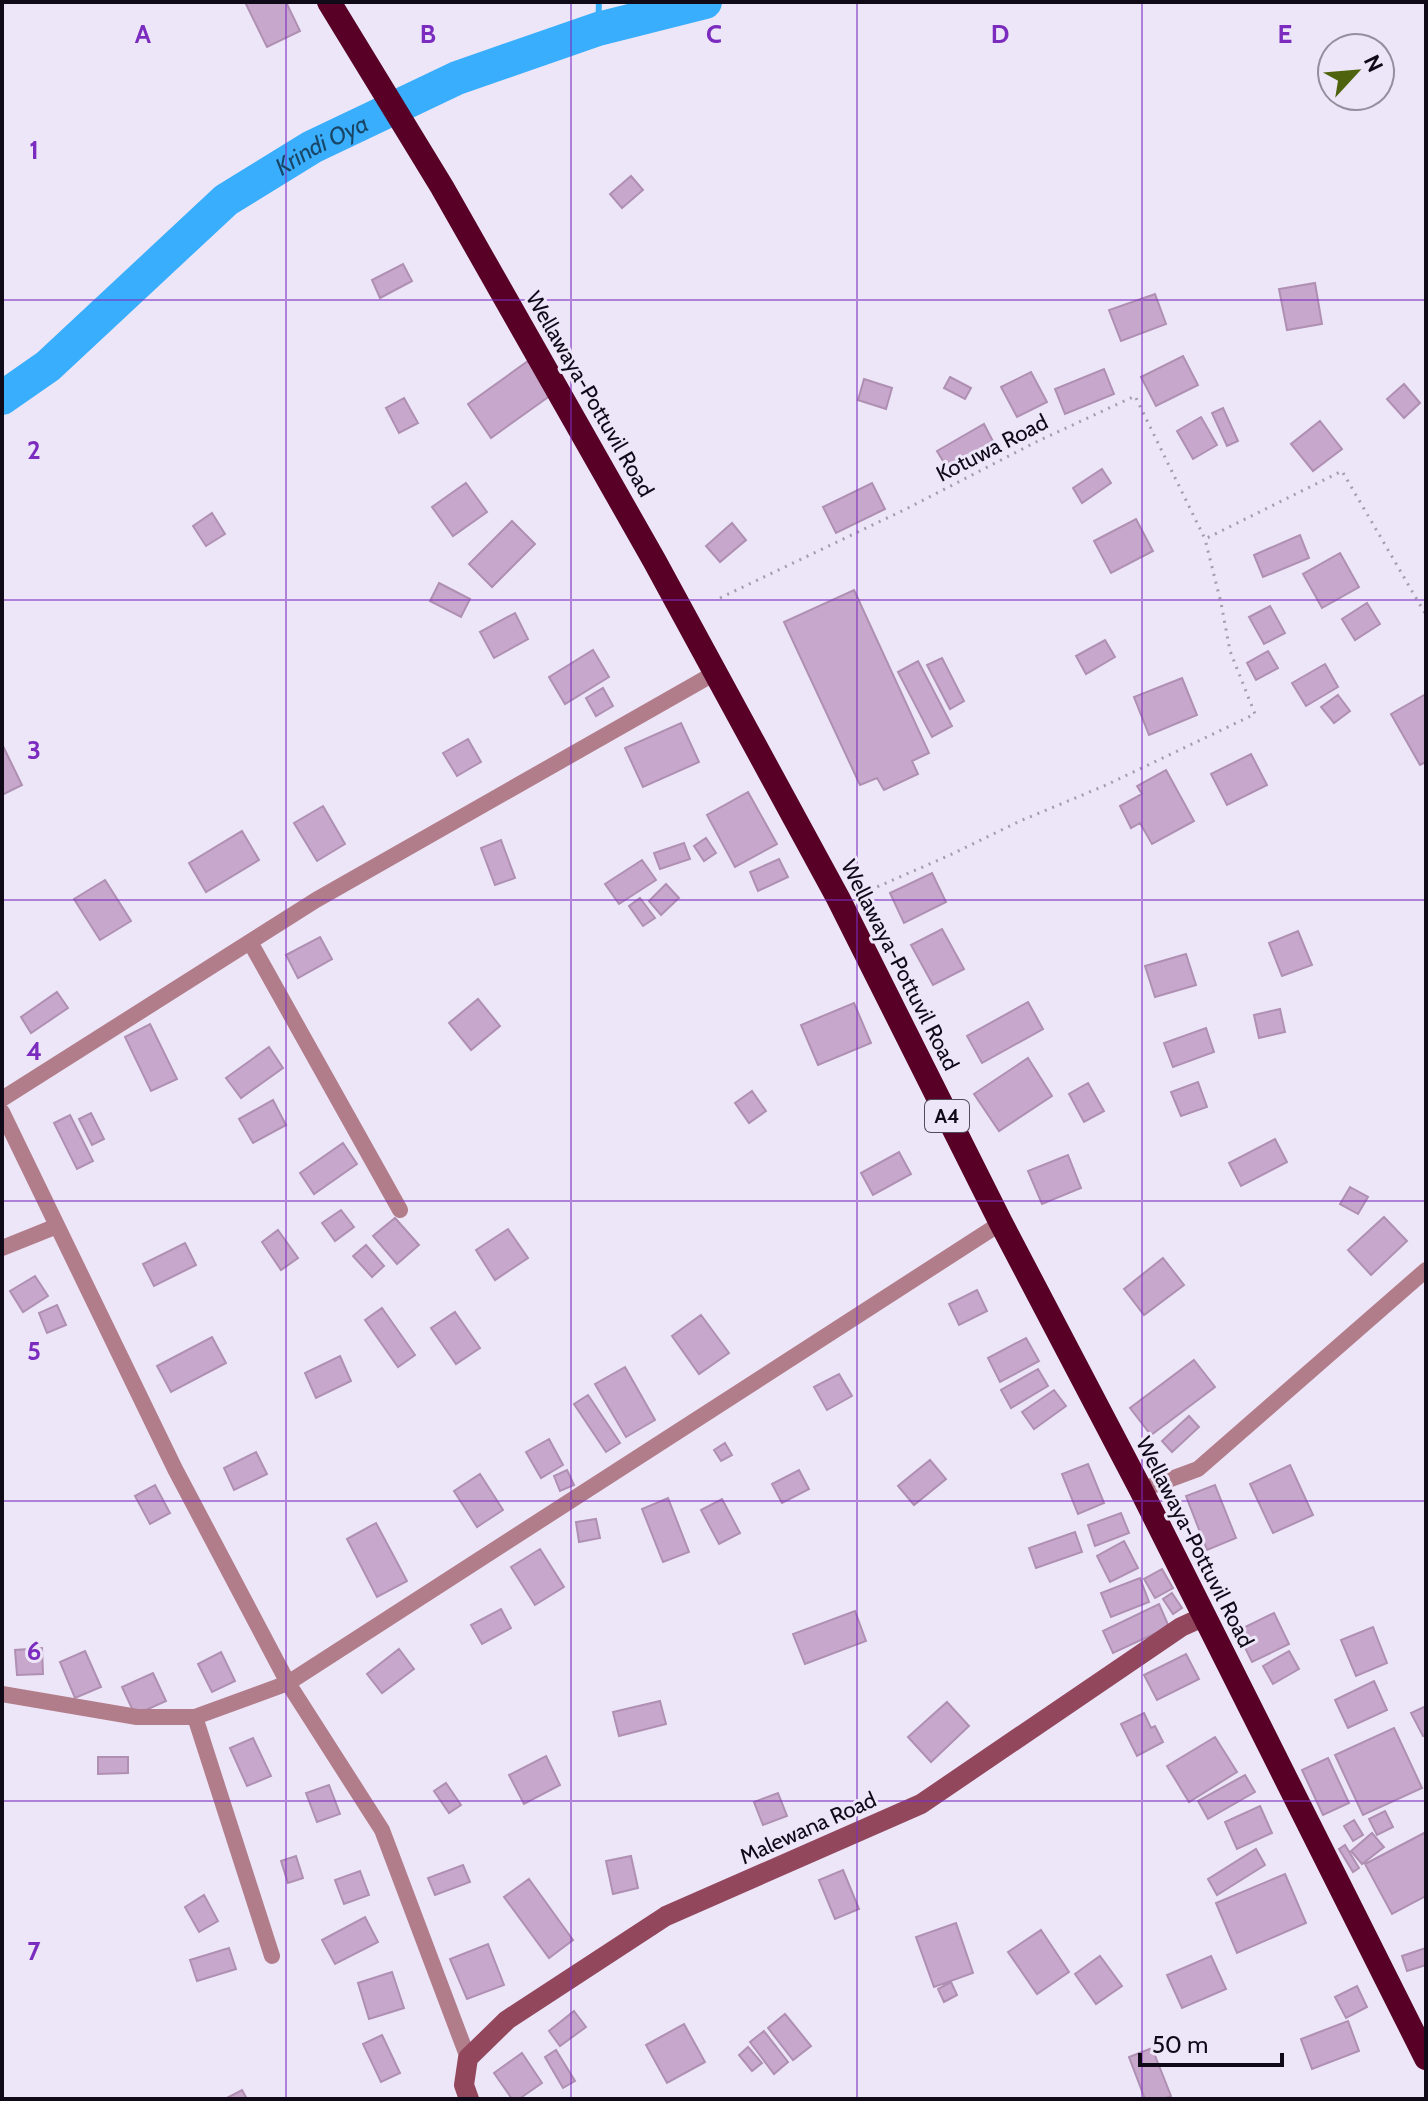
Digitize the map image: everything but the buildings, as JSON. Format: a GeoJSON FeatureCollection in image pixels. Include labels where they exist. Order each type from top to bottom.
{"type":"FeatureCollection","features":[{"type":"Feature","properties":{"kind":"highway","name":"Wellawaya-Pottuvil Road"},"geometry":{"type":"LineString","coordinates":[[329,2],[442,187],[654,560],[838,898],[1001,1223],[1141,1490],[1426,2058]]}},
{"type":"Feature","properties":{"kind":"street"},"geometry":{"type":"LineString","coordinates":[[2,1099],[316,900],[715,673]]}},
{"type":"Feature","properties":{"kind":"street"},"geometry":{"type":"LineString","coordinates":[[250,942],[400,1210]]}},
{"type":"Feature","properties":{"kind":"street"},"geometry":{"type":"LineString","coordinates":[[2,1112],[175,1469],[288,1683],[382,1830],[468,2058],[464,2085],[469,2099]]}},
{"type":"Feature","properties":{"kind":"street"},"geometry":{"type":"LineString","coordinates":[[2,1694],[137,1717],[195,1717],[288,1683],[1001,1223]]}},
{"type":"Feature","properties":{"kind":"street"},"geometry":{"type":"LineString","coordinates":[[2,1248],[57,1226]]}},
{"type":"Feature","properties":{"kind":"street"},"geometry":{"type":"LineString","coordinates":[[1141,1490],[1198,1469],[1426,1270]]}},
{"type":"Feature","properties":{"kind":"street","name":"Malewana Road"},"geometry":{"type":"LineString","coordinates":[[468,2058],[507,2020],[666,1916],[921,1804],[1181,1627],[1203,1617]]}},
{"type":"Feature","properties":{"kind":"street"},"geometry":{"type":"LineString","coordinates":[[195,1717],[272,1956]]}},
{"type":"Feature","properties":{"kind":"path","name":"Kotuwa Road"},"geometry":{"type":"LineString","coordinates":[[720,598],[1135,396],[1205,539],[1230,651],[1255,714],[1104,786],[870,890]]}},
{"type":"Feature","properties":{"kind":"path"},"geometry":{"type":"LineString","coordinates":[[1205,539],[1342,471],[1426,615]]}},
{"type":"Feature","properties":{"kind":"waterway"},"geometry":{"type":"LineString","coordinates":[[598,29],[599,2]]}},
{"type":"Feature","properties":{"kind":"waterway","name":"Krindi Oya"},"geometry":{"type":"LineString","coordinates":[[2,398],[48,366],[226,200],[312,147],[457,78],[598,29],[705,2]]}}]}
